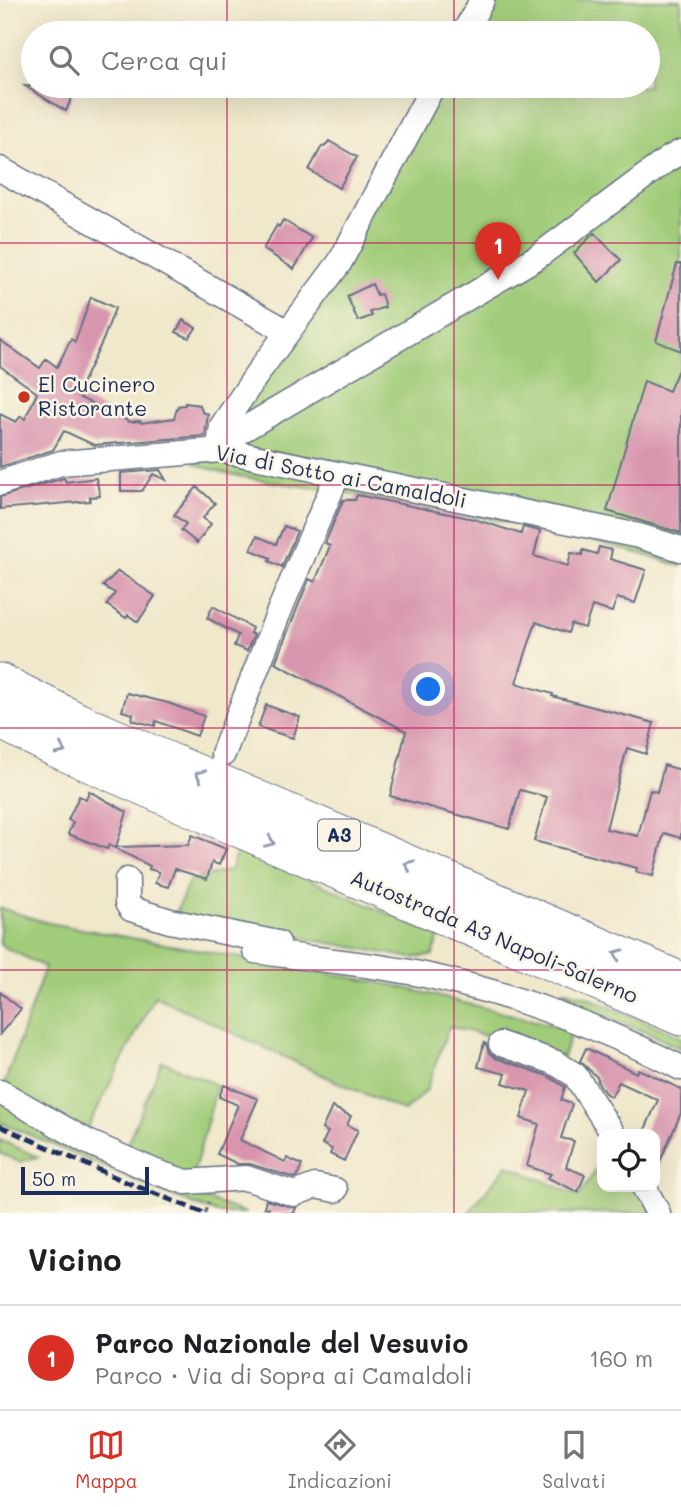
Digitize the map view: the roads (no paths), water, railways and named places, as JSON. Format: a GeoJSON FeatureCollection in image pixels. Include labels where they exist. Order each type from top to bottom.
{"type":"FeatureCollection","features":[{"type":"Feature","properties":{"kind":"highway","name":"Autostrada A3 Napoli-Salerno"},"geometry":{"type":"LineString","coordinates":[[0,682],[77,721],[681,981]]}},
{"type":"Feature","properties":{"kind":"highway","name":"Autostrada A3 Napoli-Salerno"},"geometry":{"type":"LineString","coordinates":[[0,720],[55,748],[233,826],[681,1017]]}},
{"type":"Feature","properties":{"kind":"street"},"geometry":{"type":"LineString","coordinates":[[471,21],[482,0]]}},
{"type":"Feature","properties":{"kind":"street"},"geometry":{"type":"LineString","coordinates":[[221,450],[222,426],[345,253],[427,98]]}},
{"type":"Feature","properties":{"kind":"street"},"geometry":{"type":"LineString","coordinates":[[221,450],[239,432],[537,257],[681,152]]}},
{"type":"Feature","properties":{"kind":"street"},"geometry":{"type":"LineString","coordinates":[[0,169],[288,332]]}},
{"type":"Feature","properties":{"kind":"street","name":"Via di Sotto ai Camaldoli"},"geometry":{"type":"LineString","coordinates":[[0,484],[61,463],[221,450],[639,536],[681,548]]}},
{"type":"Feature","properties":{"kind":"street"},"geometry":{"type":"LineString","coordinates":[[223,754],[279,608],[338,474]]}},
{"type":"Feature","properties":{"kind":"street"},"geometry":{"type":"LineString","coordinates":[[127,880],[128,903],[131,909],[205,929],[269,940],[321,960]]}},
{"type":"Feature","properties":{"kind":"street"},"geometry":{"type":"LineString","coordinates":[[256,951],[419,974],[526,1003],[635,1045],[681,1068]]}},
{"type":"Feature","properties":{"kind":"street"},"geometry":{"type":"LineString","coordinates":[[501,1044],[554,1062],[575,1075],[610,1129]]}},
{"type":"Feature","properties":{"kind":"street"},"geometry":{"type":"LineString","coordinates":[[0,1092],[88,1142],[186,1182],[246,1178],[294,1194],[315,1186],[335,1190]]}},
{"type":"Feature","properties":{"kind":"street"},"geometry":{"type":"LineString","coordinates":[[647,1192],[659,1213]]}},
{"type":"Feature","properties":{"kind":"railway"},"geometry":{"type":"LineString","coordinates":[[0,1126],[204,1213]]}},
{"type":"Feature","properties":{"kind":"place","name":"Parco Nazionale del Vesuvio"},"geometry":{"type":"Point","coordinates":[498,280]}},
{"type":"Feature","properties":{"kind":"place","name":"El Cucinero Ristorante"},"geometry":{"type":"Point","coordinates":[24,397]}}]}
